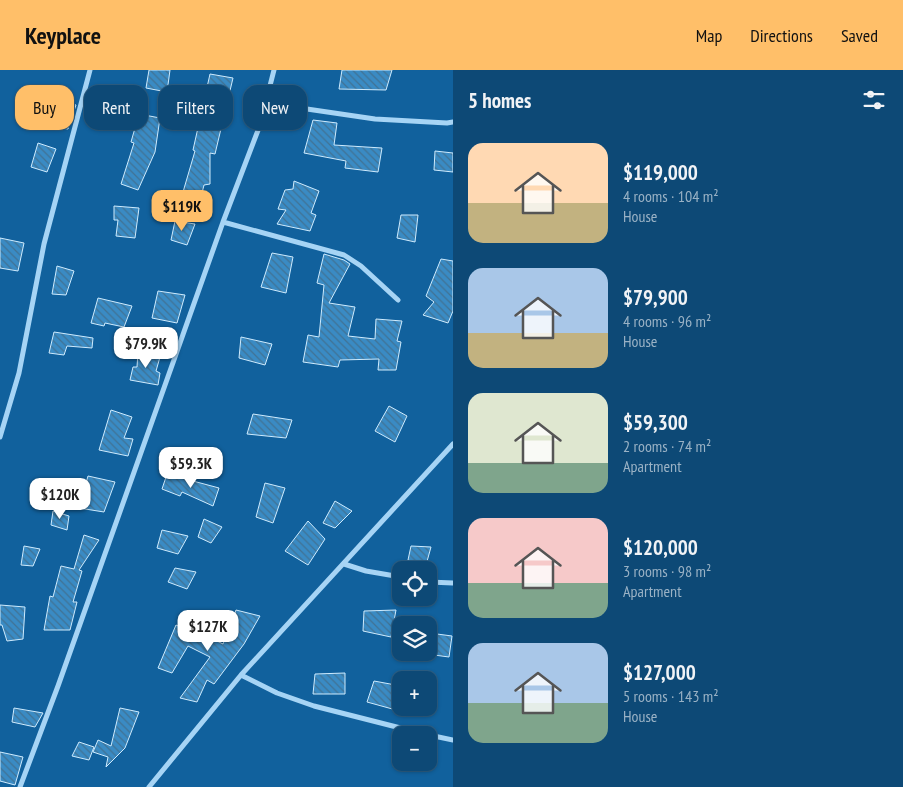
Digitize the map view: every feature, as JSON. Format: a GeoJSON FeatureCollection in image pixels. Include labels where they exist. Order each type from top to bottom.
{"type":"FeatureCollection","features":[{"type":"Feature","properties":{"kind":"street"},"geometry":{"type":"LineString","coordinates":[[0,437],[19,373],[44,244],[90,70]]}},
{"type":"Feature","properties":{"kind":"street"},"geometry":{"type":"LineString","coordinates":[[270,85],[274,70]]}},
{"type":"Feature","properties":{"kind":"street"},"geometry":{"type":"LineString","coordinates":[[307,109],[375,119],[446,124],[453,122]]}},
{"type":"Feature","properties":{"kind":"street"},"geometry":{"type":"LineString","coordinates":[[20,787],[65,668],[223,222],[258,130]]}},
{"type":"Feature","properties":{"kind":"street"},"geometry":{"type":"LineString","coordinates":[[223,222],[344,255],[361,266],[398,300]]}},
{"type":"Feature","properties":{"kind":"street"},"geometry":{"type":"LineString","coordinates":[[149,787],[240,675],[453,444]]}},
{"type":"Feature","properties":{"kind":"street"},"geometry":{"type":"LineString","coordinates":[[344,564],[392,575]]}},
{"type":"Feature","properties":{"kind":"street"},"geometry":{"type":"LineString","coordinates":[[437,582],[453,583]]}},
{"type":"Feature","properties":{"kind":"street"},"geometry":{"type":"LineString","coordinates":[[240,675],[277,693],[314,706],[393,726]]}},
{"type":"Feature","properties":{"kind":"street"},"geometry":{"type":"LineString","coordinates":[[437,737],[453,740]]}},
{"type":"Feature","properties":{"kind":"building"},"geometry":{"type":"Polygon","coordinates":[[[149,70],[170,70],[168,85],[158,85],[158,90],[148,88],[146,85],[149,70]]]}},
{"type":"Feature","properties":{"kind":"building"},"geometry":{"type":"Polygon","coordinates":[[[342,70],[392,70],[386,90],[339,89],[342,70]]]}},
{"type":"Feature","properties":{"kind":"building"},"geometry":{"type":"Polygon","coordinates":[[[210,74],[233,78],[231,85],[208,85],[210,74]]]}},
{"type":"Feature","properties":{"kind":"building"},"geometry":{"type":"Polygon","coordinates":[[[148,116],[158,118],[155,152],[138,190],[121,184],[134,143],[131,142],[134,130],[148,130],[148,116]]]}},
{"type":"Feature","properties":{"kind":"building"},"geometry":{"type":"Polygon","coordinates":[[[313,120],[337,123],[334,145],[382,148],[378,172],[345,168],[346,161],[304,153],[313,120]]]}},
{"type":"Feature","properties":{"kind":"building"},"geometry":{"type":"Polygon","coordinates":[[[197,130],[221,130],[215,154],[210,153],[210,184],[204,185],[201,197],[183,192],[195,151],[193,150],[197,130]]]}},
{"type":"Feature","properties":{"kind":"building"},"geometry":{"type":"Polygon","coordinates":[[[38,143],[56,149],[47,172],[31,167],[38,143]]]}},
{"type":"Feature","properties":{"kind":"building"},"geometry":{"type":"Polygon","coordinates":[[[435,151],[453,153],[453,172],[434,170],[435,151]]]}},
{"type":"Feature","properties":{"kind":"building"},"geometry":{"type":"Polygon","coordinates":[[[294,181],[319,191],[311,213],[316,215],[310,231],[277,224],[286,210],[278,209],[285,190],[293,189],[294,181]]]}},
{"type":"Feature","properties":{"kind":"building"},"geometry":{"type":"Polygon","coordinates":[[[114,206],[139,208],[135,238],[116,236],[118,220],[114,220],[114,206]]]}},
{"type":"Feature","properties":{"kind":"building"},"geometry":{"type":"Polygon","coordinates":[[[401,215],[418,215],[415,242],[397,238],[401,215]]]}},
{"type":"Feature","properties":{"kind":"building"},"geometry":{"type":"Polygon","coordinates":[[[175,221],[195,224],[187,245],[171,240],[175,221]]]}},
{"type":"Feature","properties":{"kind":"building"},"geometry":{"type":"Polygon","coordinates":[[[0,238],[24,243],[18,271],[0,268],[0,238]]]}},
{"type":"Feature","properties":{"kind":"building"},"geometry":{"type":"Polygon","coordinates":[[[272,253],[293,257],[286,293],[261,287],[272,253]]]}},
{"type":"Feature","properties":{"kind":"building"},"geometry":{"type":"Polygon","coordinates":[[[324,254],[344,260],[350,264],[329,303],[355,307],[348,336],[375,339],[376,319],[402,321],[397,341],[401,342],[396,370],[378,370],[379,359],[340,360],[338,367],[303,362],[308,335],[319,337],[324,285],[317,283],[324,254]]]}},
{"type":"Feature","properties":{"kind":"building"},"geometry":{"type":"Polygon","coordinates":[[[441,259],[453,261],[453,311],[448,323],[423,315],[434,302],[426,296],[441,259]]]}},
{"type":"Feature","properties":{"kind":"building"},"geometry":{"type":"Polygon","coordinates":[[[57,266],[74,271],[66,295],[52,294],[57,266]]]}},
{"type":"Feature","properties":{"kind":"building"},"geometry":{"type":"Polygon","coordinates":[[[158,291],[185,295],[177,323],[152,318],[158,291]]]}},
{"type":"Feature","properties":{"kind":"building"},"geometry":{"type":"Polygon","coordinates":[[[98,298],[132,306],[124,327],[105,323],[104,326],[91,323],[98,298]]]}},
{"type":"Feature","properties":{"kind":"building"},"geometry":{"type":"Polygon","coordinates":[[[54,332],[93,338],[92,348],[67,346],[64,355],[49,353],[54,332]]]}},
{"type":"Feature","properties":{"kind":"building"},"geometry":{"type":"Polygon","coordinates":[[[241,337],[272,344],[265,365],[239,358],[241,337]]]}},
{"type":"Feature","properties":{"kind":"building"},"geometry":{"type":"Polygon","coordinates":[[[138,352],[160,357],[156,371],[160,373],[158,385],[130,380],[133,367],[137,367],[138,352]]]}},
{"type":"Feature","properties":{"kind":"building"},"geometry":{"type":"Polygon","coordinates":[[[389,406],[407,416],[395,442],[375,431],[389,406]]]}},
{"type":"Feature","properties":{"kind":"building"},"geometry":{"type":"Polygon","coordinates":[[[111,410],[132,417],[124,438],[133,439],[128,456],[99,450],[111,410]]]}},
{"type":"Feature","properties":{"kind":"building"},"geometry":{"type":"Polygon","coordinates":[[[253,414],[292,420],[286,438],[247,434],[253,414]]]}},
{"type":"Feature","properties":{"kind":"building"},"geometry":{"type":"Polygon","coordinates":[[[167,474],[219,488],[213,506],[182,492],[180,496],[162,489],[167,474]]]}},
{"type":"Feature","properties":{"kind":"building"},"geometry":{"type":"Polygon","coordinates":[[[88,476],[115,482],[104,512],[79,508],[88,476]]]}},
{"type":"Feature","properties":{"kind":"building"},"geometry":{"type":"Polygon","coordinates":[[[265,483],[285,488],[273,523],[256,517],[265,483]]]}},
{"type":"Feature","properties":{"kind":"building"},"geometry":{"type":"Polygon","coordinates":[[[335,501],[352,511],[335,528],[323,523],[335,501]]]}},
{"type":"Feature","properties":{"kind":"building"},"geometry":{"type":"Polygon","coordinates":[[[53,511],[69,516],[67,530],[51,525],[53,511]]]}},
{"type":"Feature","properties":{"kind":"building"},"geometry":{"type":"Polygon","coordinates":[[[204,519],[222,527],[211,543],[198,537],[204,519]]]}},
{"type":"Feature","properties":{"kind":"building"},"geometry":{"type":"Polygon","coordinates":[[[308,521],[325,539],[308,565],[285,551],[308,521]]]}},
{"type":"Feature","properties":{"kind":"building"},"geometry":{"type":"Polygon","coordinates":[[[162,530],[188,536],[178,554],[157,548],[162,530]]]}},
{"type":"Feature","properties":{"kind":"building"},"geometry":{"type":"Polygon","coordinates":[[[84,535],[99,540],[79,570],[82,571],[73,602],[77,602],[70,630],[44,630],[50,596],[53,597],[61,566],[74,569],[84,535]]]}},
{"type":"Feature","properties":{"kind":"building"},"geometry":{"type":"Polygon","coordinates":[[[24,546],[40,549],[33,566],[21,565],[24,546]]]}},
{"type":"Feature","properties":{"kind":"building"},"geometry":{"type":"Polygon","coordinates":[[[411,546],[431,547],[427,561],[408,560],[411,546]]]}},
{"type":"Feature","properties":{"kind":"building"},"geometry":{"type":"Polygon","coordinates":[[[175,568],[196,572],[187,589],[168,582],[175,568]]]}},
{"type":"Feature","properties":{"kind":"building"},"geometry":{"type":"Polygon","coordinates":[[[0,605],[25,607],[23,639],[7,641],[2,625],[0,625],[0,605]]]}},
{"type":"Feature","properties":{"kind":"building"},"geometry":{"type":"Polygon","coordinates":[[[236,610],[260,616],[244,644],[214,684],[207,680],[197,702],[180,698],[210,657],[188,646],[172,673],[158,668],[176,625],[223,644],[236,610]]]}},
{"type":"Feature","properties":{"kind":"building"},"geometry":{"type":"Polygon","coordinates":[[[396,610],[395,616],[392,616],[391,637],[363,631],[364,611],[396,610]]]}},
{"type":"Feature","properties":{"kind":"building"},"geometry":{"type":"Polygon","coordinates":[[[437,634],[452,636],[449,657],[437,655],[437,634]]]}},
{"type":"Feature","properties":{"kind":"building"},"geometry":{"type":"Polygon","coordinates":[[[345,673],[345,694],[313,694],[315,674],[345,673]]]}},
{"type":"Feature","properties":{"kind":"building"},"geometry":{"type":"Polygon","coordinates":[[[374,681],[392,684],[392,709],[367,702],[374,681]]]}},
{"type":"Feature","properties":{"kind":"building"},"geometry":{"type":"Polygon","coordinates":[[[14,708],[43,713],[35,727],[12,722],[14,708]]]}},
{"type":"Feature","properties":{"kind":"building"},"geometry":{"type":"Polygon","coordinates":[[[120,708],[139,712],[125,748],[106,767],[108,757],[93,752],[98,740],[111,746],[120,708]]]}},
{"type":"Feature","properties":{"kind":"building"},"geometry":{"type":"Polygon","coordinates":[[[79,742],[94,747],[89,760],[72,756],[79,742]]]}},
{"type":"Feature","properties":{"kind":"building"},"geometry":{"type":"Polygon","coordinates":[[[0,752],[23,757],[15,785],[0,781],[0,752]]]}}]}
